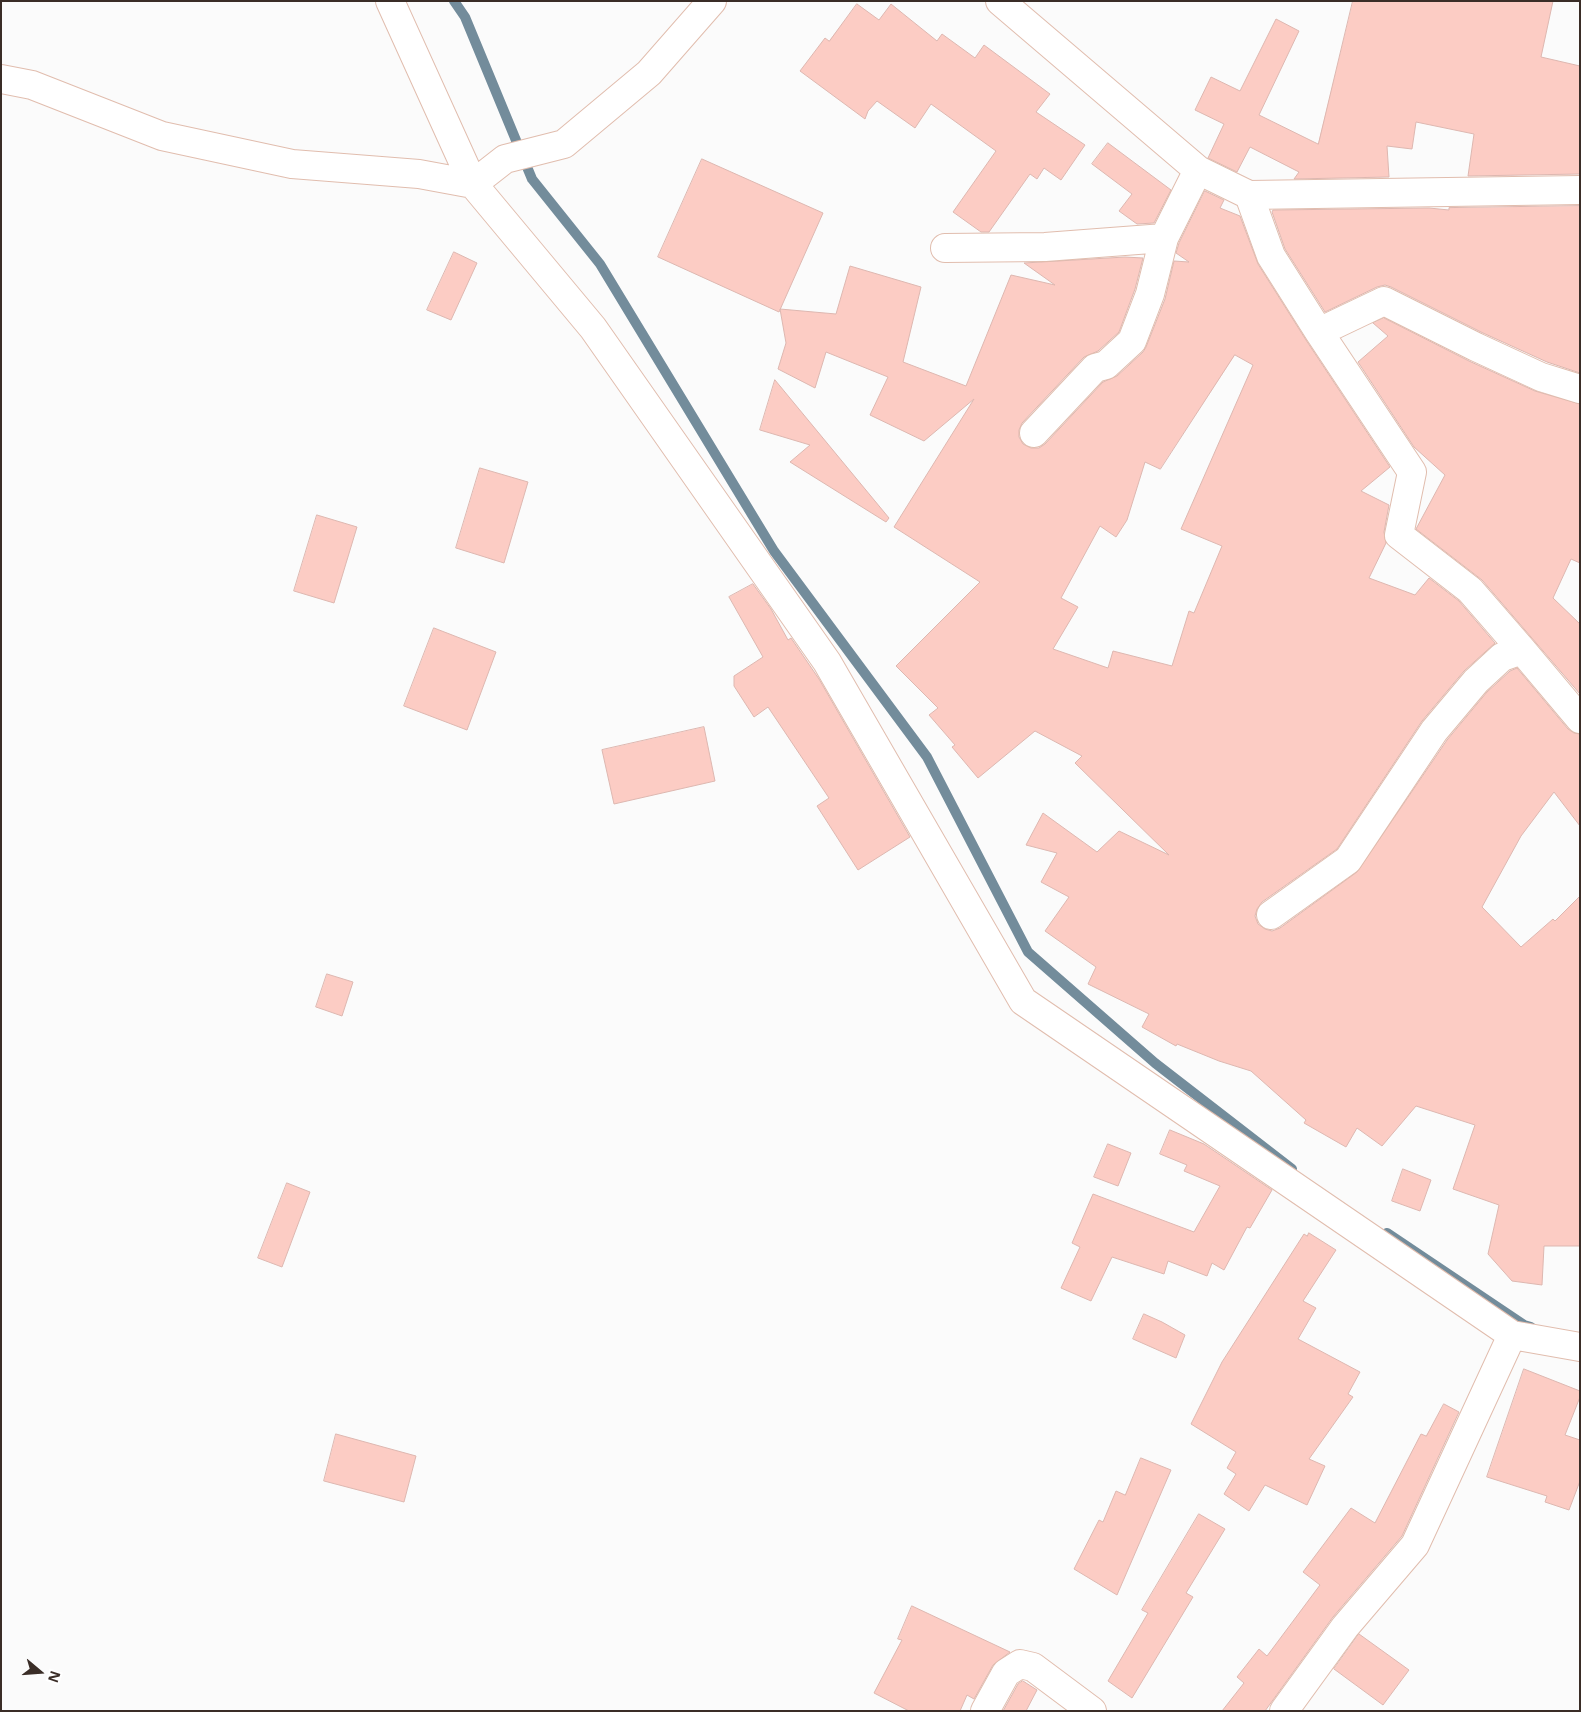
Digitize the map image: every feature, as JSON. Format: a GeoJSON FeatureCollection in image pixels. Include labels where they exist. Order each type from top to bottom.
{"type":"FeatureCollection","features":[{"type":"Feature","properties":{"kind":"street"},"geometry":{"type":"LineString","coordinates":[[390,1],[473,184],[593,328],[827,662],[1023,1002],[1512,1335],[1580,1348]]}},
{"type":"Feature","properties":{"kind":"street"},"geometry":{"type":"LineString","coordinates":[[1,79],[32,84],[162,136],[292,164],[419,174],[473,184],[506,159],[564,144],[649,73],[712,1]]}},
{"type":"Feature","properties":{"kind":"street"},"geometry":{"type":"LineString","coordinates":[[1000,1],[1198,170],[1249,195],[1580,190]]}},
{"type":"Feature","properties":{"kind":"street"},"geometry":{"type":"LineString","coordinates":[[1034,433],[1095,368],[1106,365],[1132,341],[1150,294],[1164,238],[1198,170]]}},
{"type":"Feature","properties":{"kind":"street"},"geometry":{"type":"LineString","coordinates":[[1249,195],[1271,256],[1412,472],[1399,535],[1470,590],[1580,719]]}},
{"type":"Feature","properties":{"kind":"street"},"geometry":{"type":"LineString","coordinates":[[945,248],[1044,247],[1164,238]]}},
{"type":"Feature","properties":{"kind":"street"},"geometry":{"type":"LineString","coordinates":[[1319,332],[1384,301],[1476,348],[1533,374],[1580,389]]}},
{"type":"Feature","properties":{"kind":"street"},"geometry":{"type":"LineString","coordinates":[[1271,915],[1348,860],[1434,731],[1476,681],[1502,657],[1522,650]]}},
{"type":"Feature","properties":{"kind":"street"},"geometry":{"type":"LineString","coordinates":[[1284,1711],[1345,1627],[1415,1545],[1512,1335]]}},
{"type":"Feature","properties":{"kind":"street"},"geometry":{"type":"LineString","coordinates":[[985,1711],[1006,1673],[1020,1664],[1033,1667],[1092,1711]]}},
{"type":"Feature","properties":{"kind":"building"},"geometry":{"type":"Polygon","coordinates":[[[1353,1],[1553,1],[1541,57],[1580,66],[1580,174],[1468,176],[1474,134],[1416,122],[1412,149],[1387,146],[1389,177],[1294,179],[1299,172],[1250,147],[1237,172],[1208,158],[1224,124],[1195,110],[1211,77],[1240,91],[1276,19],[1299,31],[1259,115],[1318,144],[1353,1]]]}},
{"type":"Feature","properties":{"kind":"building"},"geometry":{"type":"Polygon","coordinates":[[[857,4],[879,20],[891,4],[937,41],[942,34],[975,58],[984,45],[1050,94],[1036,112],[1085,145],[1061,180],[1044,168],[1037,179],[1030,174],[989,232],[981,232],[953,212],[996,151],[931,104],[915,128],[877,101],[868,111],[865,119],[800,71],[825,38],[829,41],[857,4]]]}},
{"type":"Feature","properties":{"kind":"building"},"geometry":{"type":"Polygon","coordinates":[[[1108,143],[1171,190],[1154,223],[1137,224],[1119,211],[1132,194],[1092,164],[1108,143]]]}},
{"type":"Feature","properties":{"kind":"building"},"geometry":{"type":"Polygon","coordinates":[[[702,159],[823,213],[779,312],[658,257],[702,159]]]}},
{"type":"Feature","properties":{"kind":"building"},"geometry":{"type":"Polygon","coordinates":[[[1205,191],[1224,200],[1220,208],[1240,216],[1258,264],[1390,467],[1361,491],[1389,505],[1384,532],[1386,543],[1369,578],[1415,595],[1429,578],[1459,601],[1495,643],[1464,671],[1422,721],[1337,849],[1262,902],[1255,916],[1258,924],[1272,931],[1280,928],[1357,872],[1447,740],[1487,692],[1510,671],[1517,668],[1568,729],[1580,734],[1580,826],[1554,792],[1521,836],[1482,907],[1521,947],[1553,919],[1555,921],[1580,896],[1580,1246],[1544,1246],[1542,1285],[1512,1281],[1488,1254],[1499,1205],[1453,1189],[1475,1125],[1416,1106],[1382,1146],[1357,1128],[1346,1147],[1304,1123],[1306,1120],[1251,1071],[1219,1061],[1177,1044],[1176,1046],[1142,1027],[1149,1014],[1088,984],[1096,967],[1045,931],[1069,897],[1041,882],[1057,853],[1026,845],[1043,813],[1097,852],[1119,831],[1169,855],[1075,763],[1082,756],[1035,731],[978,778],[952,747],[955,745],[929,715],[938,708],[896,666],[980,582],[894,527],[974,399],[924,441],[870,415],[888,377],[826,352],[815,388],[778,369],[786,343],[780,309],[836,314],[850,266],[921,287],[903,362],[966,386],[1011,275],[1055,285],[1024,263],[1125,257],[1143,258],[1135,289],[1119,332],[1098,351],[1084,357],[1022,423],[1019,437],[1023,444],[1031,448],[1039,448],[1045,444],[1103,382],[1117,376],[1143,352],[1165,299],[1174,261],[1189,262],[1176,253],[1179,243],[1205,191]],[[1235,355],[1160,469],[1145,462],[1127,520],[1116,537],[1100,526],[1061,598],[1078,607],[1053,649],[1108,668],[1113,651],[1172,666],[1189,611],[1194,613],[1222,546],[1181,529],[1253,365],[1235,355]]]}},
{"type":"Feature","properties":{"kind":"building"},"geometry":{"type":"Polygon","coordinates":[[[1580,206],[1580,373],[1547,362],[1385,285],[1325,312],[1285,249],[1272,212],[1273,210],[1429,208],[1449,210],[1449,208],[1580,206]]]}},
{"type":"Feature","properties":{"kind":"building"},"geometry":{"type":"Polygon","coordinates":[[[454,252],[477,263],[451,320],[427,310],[454,252]]]}},
{"type":"Feature","properties":{"kind":"building"},"geometry":{"type":"Polygon","coordinates":[[[1384,318],[1469,361],[1535,391],[1580,404],[1580,563],[1571,559],[1553,598],[1580,624],[1580,694],[1482,580],[1416,529],[1445,475],[1414,447],[1358,362],[1388,336],[1373,323],[1384,318]]]}},
{"type":"Feature","properties":{"kind":"building"},"geometry":{"type":"Polygon","coordinates":[[[775,380],[889,518],[886,522],[790,462],[810,445],[760,430],[775,380]]]}},
{"type":"Feature","properties":{"kind":"building"},"geometry":{"type":"Polygon","coordinates":[[[480,468],[528,482],[504,563],[456,548],[480,468]]]}},
{"type":"Feature","properties":{"kind":"building"},"geometry":{"type":"Polygon","coordinates":[[[317,515],[357,527],[334,603],[294,591],[317,515]]]}},
{"type":"Feature","properties":{"kind":"building"},"geometry":{"type":"Polygon","coordinates":[[[753,584],[771,609],[788,640],[791,638],[819,679],[910,837],[858,870],[817,806],[829,798],[768,707],[754,717],[734,686],[734,676],[763,657],[729,597],[753,584]]]}},
{"type":"Feature","properties":{"kind":"building"},"geometry":{"type":"Polygon","coordinates":[[[434,628],[496,652],[467,730],[404,706],[434,628]]]}},
{"type":"Feature","properties":{"kind":"building"},"geometry":{"type":"Polygon","coordinates":[[[704,727],[715,781],[614,804],[602,750],[704,727]]]}},
{"type":"Feature","properties":{"kind":"building"},"geometry":{"type":"Polygon","coordinates":[[[327,974],[353,982],[342,1016],[316,1007],[327,974]]]}},
{"type":"Feature","properties":{"kind":"building"},"geometry":{"type":"Polygon","coordinates":[[[1170,1130],[1204,1144],[1272,1190],[1250,1228],[1247,1227],[1224,1270],[1212,1263],[1207,1276],[1168,1261],[1164,1274],[1112,1257],[1091,1301],[1061,1288],[1080,1247],[1072,1243],[1093,1194],[1194,1232],[1220,1186],[1184,1171],[1187,1165],[1160,1154],[1170,1130]]]}},
{"type":"Feature","properties":{"kind":"building"},"geometry":{"type":"Polygon","coordinates":[[[1108,1144],[1131,1153],[1118,1186],[1094,1177],[1108,1144]]]}},
{"type":"Feature","properties":{"kind":"building"},"geometry":{"type":"Polygon","coordinates":[[[1403,1169],[1431,1180],[1420,1211],[1392,1201],[1403,1169]]]}},
{"type":"Feature","properties":{"kind":"building"},"geometry":{"type":"Polygon","coordinates":[[[287,1183],[310,1192],[282,1267],[258,1258],[287,1183]]]}},
{"type":"Feature","properties":{"kind":"building"},"geometry":{"type":"Polygon","coordinates":[[[1309,1233],[1336,1250],[1303,1301],[1316,1308],[1298,1339],[1360,1372],[1348,1394],[1353,1397],[1309,1459],[1325,1466],[1307,1505],[1265,1485],[1249,1511],[1224,1494],[1236,1474],[1227,1468],[1236,1452],[1191,1424],[1222,1362],[1304,1234],[1307,1236],[1309,1233]]]}},
{"type":"Feature","properties":{"kind":"building"},"geometry":{"type":"Polygon","coordinates":[[[1144,1314],[1185,1335],[1176,1358],[1133,1339],[1144,1314]]]}},
{"type":"Feature","properties":{"kind":"building"},"geometry":{"type":"Polygon","coordinates":[[[1524,1369],[1580,1391],[1580,1397],[1565,1435],[1580,1440],[1580,1481],[1569,1510],[1545,1502],[1547,1496],[1487,1477],[1524,1369]]]}},
{"type":"Feature","properties":{"kind":"building"},"geometry":{"type":"Polygon","coordinates":[[[1444,1404],[1459,1412],[1402,1536],[1333,1617],[1265,1711],[1222,1711],[1244,1683],[1237,1677],[1259,1649],[1267,1656],[1320,1585],[1303,1572],[1351,1508],[1375,1523],[1421,1434],[1426,1436],[1444,1404]]]}},
{"type":"Feature","properties":{"kind":"building"},"geometry":{"type":"Polygon","coordinates":[[[336,1434],[416,1456],[404,1502],[324,1481],[336,1434]]]}},
{"type":"Feature","properties":{"kind":"building"},"geometry":{"type":"Polygon","coordinates":[[[1141,1458],[1171,1470],[1117,1595],[1074,1569],[1099,1520],[1103,1522],[1116,1491],[1125,1495],[1141,1458]]]}},
{"type":"Feature","properties":{"kind":"building"},"geometry":{"type":"Polygon","coordinates":[[[1199,1514],[1225,1529],[1186,1593],[1193,1597],[1132,1698],[1108,1681],[1148,1613],[1142,1610],[1199,1514]]]}},
{"type":"Feature","properties":{"kind":"building"},"geometry":{"type":"Polygon","coordinates":[[[912,1606],[1010,1652],[993,1665],[974,1699],[967,1695],[960,1711],[909,1711],[874,1693],[902,1640],[898,1639],[912,1606]]]}},
{"type":"Feature","properties":{"kind":"building"},"geometry":{"type":"Polygon","coordinates":[[[1359,1634],[1409,1670],[1383,1705],[1334,1669],[1359,1634]]]}},
{"type":"Feature","properties":{"kind":"building"},"geometry":{"type":"Polygon","coordinates":[[[1023,1681],[1037,1690],[1026,1711],[1003,1711],[1018,1684],[1023,1681]]]}},
{"type":"Feature","properties":{"kind":"waterway"},"geometry":{"type":"LineString","coordinates":[[454,1],[465,17],[532,179],[600,264],[774,551],[927,757],[1028,952],[1155,1063],[1292,1169]]}},
{"type":"Feature","properties":{"kind":"waterway"},"geometry":{"type":"LineString","coordinates":[[1387,1233],[1524,1325],[1531,1327]]}}]}
